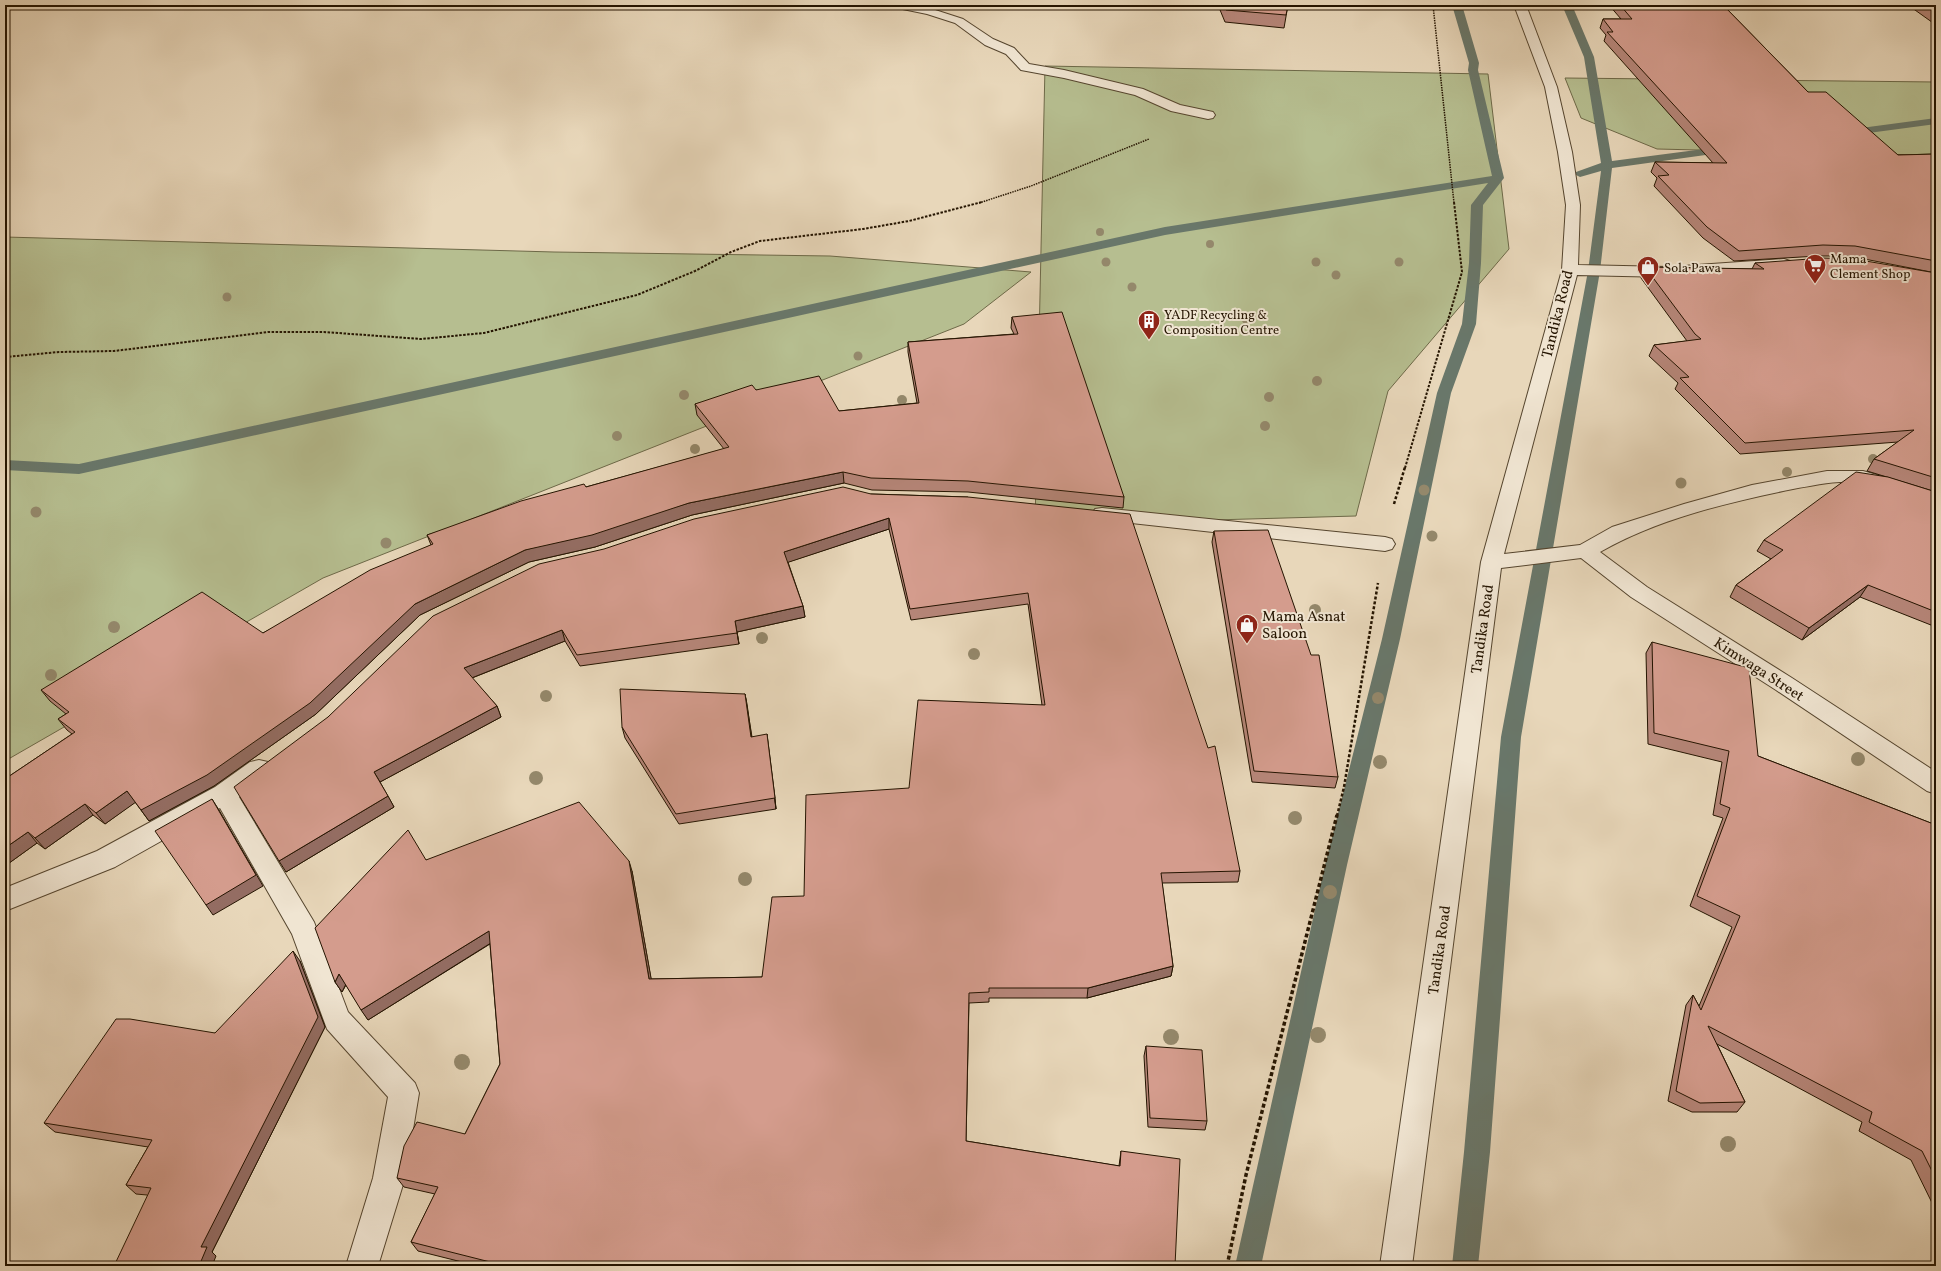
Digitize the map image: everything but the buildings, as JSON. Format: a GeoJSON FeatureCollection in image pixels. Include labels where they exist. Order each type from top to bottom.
{"type":"FeatureCollection","features":[{"type":"Feature","properties":{"kind":"street"},"geometry":{"type":"LineString","coordinates":[[897,5],[929,11],[959,20],[989,42],[1010,51],[1025,67],[1092,80],[1146,94],[1159,102],[1176,108],[1208,115]]}},
{"type":"Feature","properties":{"kind":"street","name":"Tandika Road"},"geometry":{"type":"LineString","coordinates":[[1396,1266],[1491,562],[1570,270],[1573,205],[1565,152],[1551,87],[1520,5]]}},
{"type":"Feature","properties":{"kind":"street"},"geometry":{"type":"LineString","coordinates":[[1570,270],[1668,272],[1802,263]]}},
{"type":"Feature","properties":{"kind":"street"},"geometry":{"type":"LineString","coordinates":[[1491,562],[1585,551],[1619,532],[1691,508],[1752,491],[1827,477],[1863,478],[1936,498]]}},
{"type":"Feature","properties":{"kind":"street"},"geometry":{"type":"LineString","coordinates":[[1081,512],[1385,544]]}},
{"type":"Feature","properties":{"kind":"street","name":"Kimwaga Street"},"geometry":{"type":"LineString","coordinates":[[1585,551],[1638,592],[1936,784]]}},
{"type":"Feature","properties":{"kind":"street"},"geometry":{"type":"LineString","coordinates":[[5,900],[106,859],[224,794],[274,758]]}},
{"type":"Feature","properties":{"kind":"street"},"geometry":{"type":"LineString","coordinates":[[224,794],[304,930],[337,1020],[404,1093],[389,1178],[362,1266]]}},
{"type":"Feature","properties":{"kind":"path"},"geometry":{"type":"LineString","coordinates":[[1227,1266],[1246,1175],[1344,787],[1385,544],[1396,491],[1462,272],[1433,5]]}},
{"type":"Feature","properties":{"kind":"path"},"geometry":{"type":"LineString","coordinates":[[5,357],[60,352],[114,351],[268,332],[324,332],[361,336],[421,339],[484,333],[637,295],[695,271],[731,252],[760,241],[863,229],[909,221],[969,206],[1031,186],[1208,115]]}},
{"type":"Feature","properties":{"kind":"green space"},"geometry":{"type":"Polygon","coordinates":[[[1045,66],[1488,74],[1509,249],[1388,391],[1356,516],[1035,525],[1045,66]]]}},
{"type":"Feature","properties":{"kind":"green space"},"geometry":{"type":"Polygon","coordinates":[[[1565,78],[1936,82],[1936,159],[1903,155],[1657,149],[1581,118],[1565,78]]]}},
{"type":"Feature","properties":{"kind":"green space"},"geometry":{"type":"Polygon","coordinates":[[[5,237],[554,252],[830,256],[1031,272],[964,324],[323,578],[5,761],[5,237]]]}},
{"type":"Feature","properties":{"kind":"waterway"},"geometry":{"type":"LineString","coordinates":[[1457,5],[1474,63],[1473,70],[1498,178]]}},
{"type":"Feature","properties":{"kind":"waterway"},"geometry":{"type":"LineString","coordinates":[[1567,5],[1589,57],[1607,165]]}},
{"type":"Feature","properties":{"kind":"waterway"},"geometry":{"type":"LineString","coordinates":[[1846,133],[1936,121]]}},
{"type":"Feature","properties":{"kind":"waterway"},"geometry":{"type":"LineString","coordinates":[[1607,165],[1727,149]]}},
{"type":"Feature","properties":{"kind":"waterway"},"geometry":{"type":"LineString","coordinates":[[1465,1266],[1477,1152],[1511,737],[1594,271],[1607,165]]}},
{"type":"Feature","properties":{"kind":"waterway"},"geometry":{"type":"LineString","coordinates":[[1580,174],[1607,165]]}},
{"type":"Feature","properties":{"kind":"waterway"},"geometry":{"type":"LineString","coordinates":[[5,465],[79,469],[1165,231],[1498,178]]}},
{"type":"Feature","properties":{"kind":"waterway"},"geometry":{"type":"LineString","coordinates":[[1248,1266],[1336,865],[1391,639],[1444,393],[1469,324],[1475,263],[1477,205],[1498,178]]}},
{"type":"Feature","properties":{"kind":"place","name":"Mama Clement Shop"},"geometry":{"type":"Point","coordinates":[1815,284]}},
{"type":"Feature","properties":{"kind":"place","name":"Sola Pawa"},"geometry":{"type":"Point","coordinates":[1648,286]}},
{"type":"Feature","properties":{"kind":"place","name":"YADF Recycling & Composition Centre"},"geometry":{"type":"Point","coordinates":[1149,340]}},
{"type":"Feature","properties":{"kind":"place","name":"Mama Asnat Saloon"},"geometry":{"type":"Point","coordinates":[1247,644]}}]}
